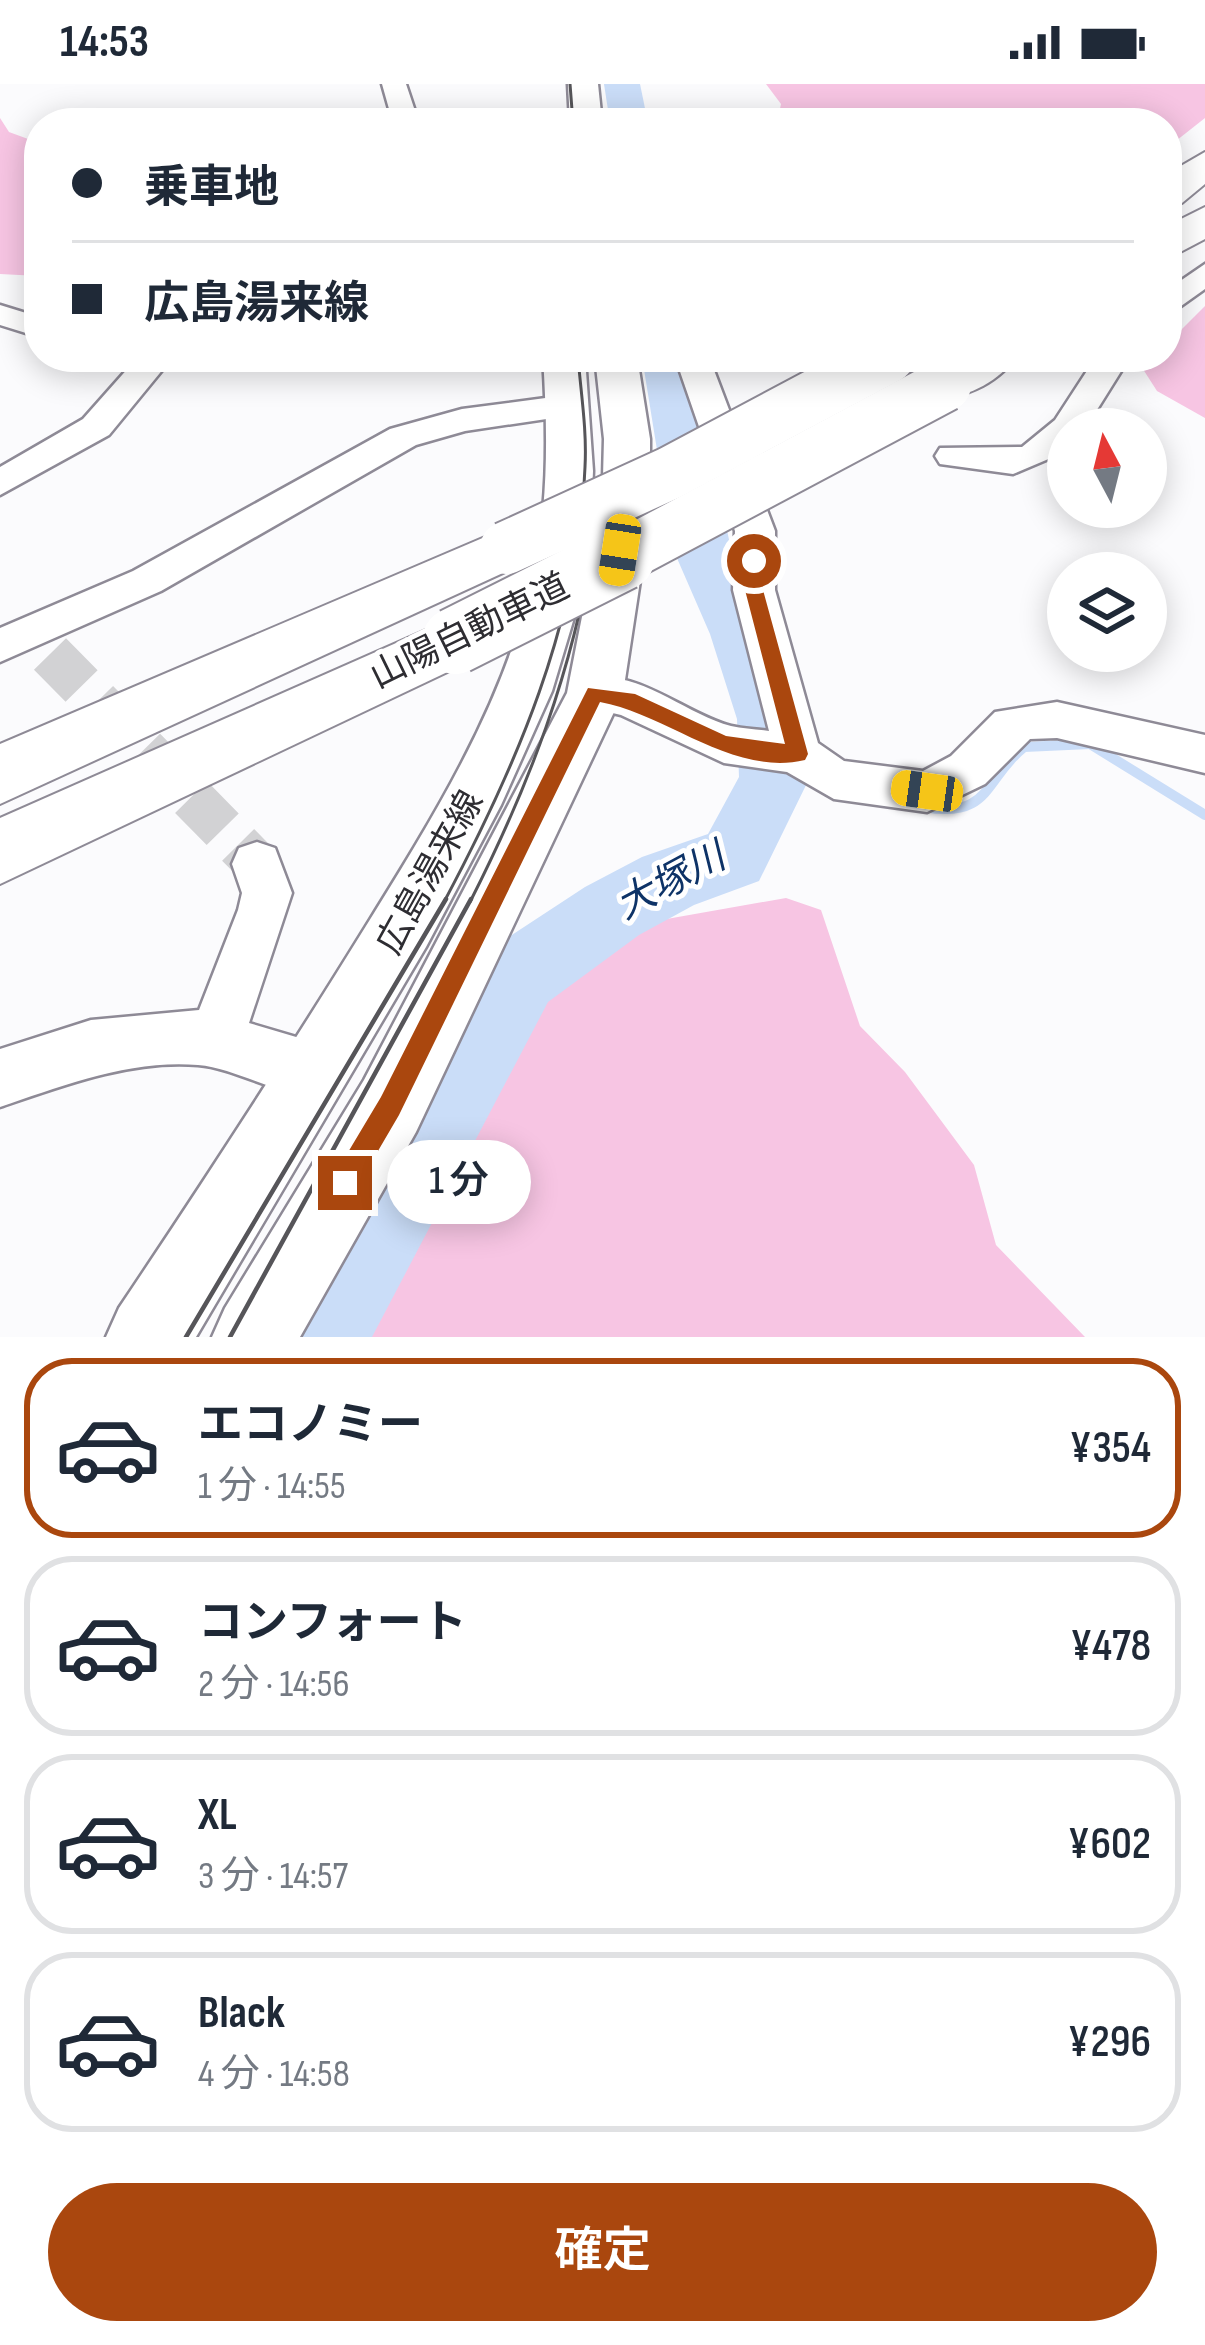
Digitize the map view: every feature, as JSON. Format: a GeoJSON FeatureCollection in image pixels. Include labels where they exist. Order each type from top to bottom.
{"type":"FeatureCollection","features":[{"type":"Feature","properties":{"kind":"highway","name":"山陽自動車道"},"geometry":{"type":"LineString","coordinates":[[0,775],[670,473],[860,372]]}},
{"type":"Feature","properties":{"kind":"highway","name":"山陽自動車道"},"geometry":{"type":"LineString","coordinates":[[0,852],[455,641],[715,511],[967,372]]}},
{"type":"Feature","properties":{"kind":"main road","name":"広島湯来線"},"geometry":{"type":"LineString","coordinates":[[254,1337],[390,1106],[595,693],[626,514],[627,439],[618,372]]}},
{"type":"Feature","properties":{"kind":"main road","name":"広島湯来線"},"geometry":{"type":"LineString","coordinates":[[148,1337],[320,1070],[460,826],[508,728],[542,634],[565,539],[566,382]]}},
{"type":"Feature","properties":{"kind":"street"},"geometry":{"type":"LineString","coordinates":[[1182,293],[1205,273]]}},
{"type":"Feature","properties":{"kind":"street"},"geometry":{"type":"LineString","coordinates":[[0,482],[96,427],[143,372]]}},
{"type":"Feature","properties":{"kind":"street"},"geometry":{"type":"LineString","coordinates":[[697,372],[755,531],[754,590],[796,754]]}},
{"type":"Feature","properties":{"kind":"street"},"geometry":{"type":"LineString","coordinates":[[953,456],[994,466],[1032,461],[1061,439],[1103,372]]}},
{"type":"Feature","properties":{"kind":"street"},"geometry":{"type":"LineString","coordinates":[[18,639],[147,581],[403,437],[566,382]]}},
{"type":"Feature","properties":{"kind":"street"},"geometry":{"type":"LineString","coordinates":[[595,693],[628,699],[724,744],[796,754],[834,778],[927,791],[968,770],[1011,725],[1030,721],[1057,720],[1205,754]]}},
{"type":"Feature","properties":{"kind":"street"},"geometry":{"type":"LineString","coordinates":[[214,1041],[264,910],[268,893],[257,864]]}},
{"type":"Feature","properties":{"kind":"street"},"geometry":{"type":"LineString","coordinates":[[0,1078],[91,1048],[198,1037],[320,1070]]}},
{"type":"Feature","properties":{"kind":"shaded area"},"geometry":{"type":"Polygon","coordinates":[[[766,84],[1205,84],[1205,118],[1182,136],[1182,108],[780,108],[766,84]]]}},
{"type":"Feature","properties":{"kind":"shaded area"},"geometry":{"type":"Polygon","coordinates":[[[0,118],[9,132],[24,138],[24,275],[0,274],[0,118]]]}},
{"type":"Feature","properties":{"kind":"shaded area"},"geometry":{"type":"Polygon","coordinates":[[[1205,306],[1205,418],[1157,391],[1145,372],[1182,372],[1182,329],[1205,306]]]}},
{"type":"Feature","properties":{"kind":"shaded area"},"geometry":{"type":"Polygon","coordinates":[[[786,898],[821,910],[860,1026],[905,1072],[974,1165],[996,1245],[1085,1337],[341,1337],[419,1190],[570,963],[661,920],[786,898]]]}},
{"type":"Feature","properties":{"kind":"waterway","name":"大塚川"},"geometry":{"type":"LineString","coordinates":[[622,84],[626,108]]}},
{"type":"Feature","properties":{"kind":"waterway","name":"大塚川"},"geometry":{"type":"LineString","coordinates":[[320,1337],[520,975],[612,911],[668,881],[733,858],[774,779],[770,719],[741,634],[702,549],[669,372]]}},
{"type":"Feature","properties":{"kind":"waterway"},"geometry":{"type":"LineString","coordinates":[[924,807],[946,809],[975,802],[1024,747],[1090,744],[1205,815]]}},
{"type":"Feature","properties":{"kind":"tunnel"},"geometry":{"type":"LineString","coordinates":[[50,654],[257,864]]}},
{"type":"Feature","properties":{"kind":"tram line"},"geometry":{"type":"LineString","coordinates":[[570,84],[572,108]]}},
{"type":"Feature","properties":{"kind":"tram line"},"geometry":{"type":"LineString","coordinates":[[444,902],[519,746],[557,637],[571,581],[585,467],[579,372]]}},
{"type":"Feature","properties":{"kind":"tram line"},"geometry":{"type":"LineString","coordinates":[[470,902],[546,727],[574,636],[593,542]]}},
{"type":"Feature","properties":{"kind":"tram line"},"geometry":{"type":"LineString","coordinates":[[186,1337],[446,899]]}},
{"type":"Feature","properties":{"kind":"tram line"},"geometry":{"type":"LineString","coordinates":[[230,1337],[471,899]]}},
{"type":"Feature","properties":{"kind":"route"},"geometry":{"type":"LineString","coordinates":[[345,1183],[390,1106],[576,740],[595,693],[628,699],[724,744],[798,754],[754,590],[754,561]]}}]}
